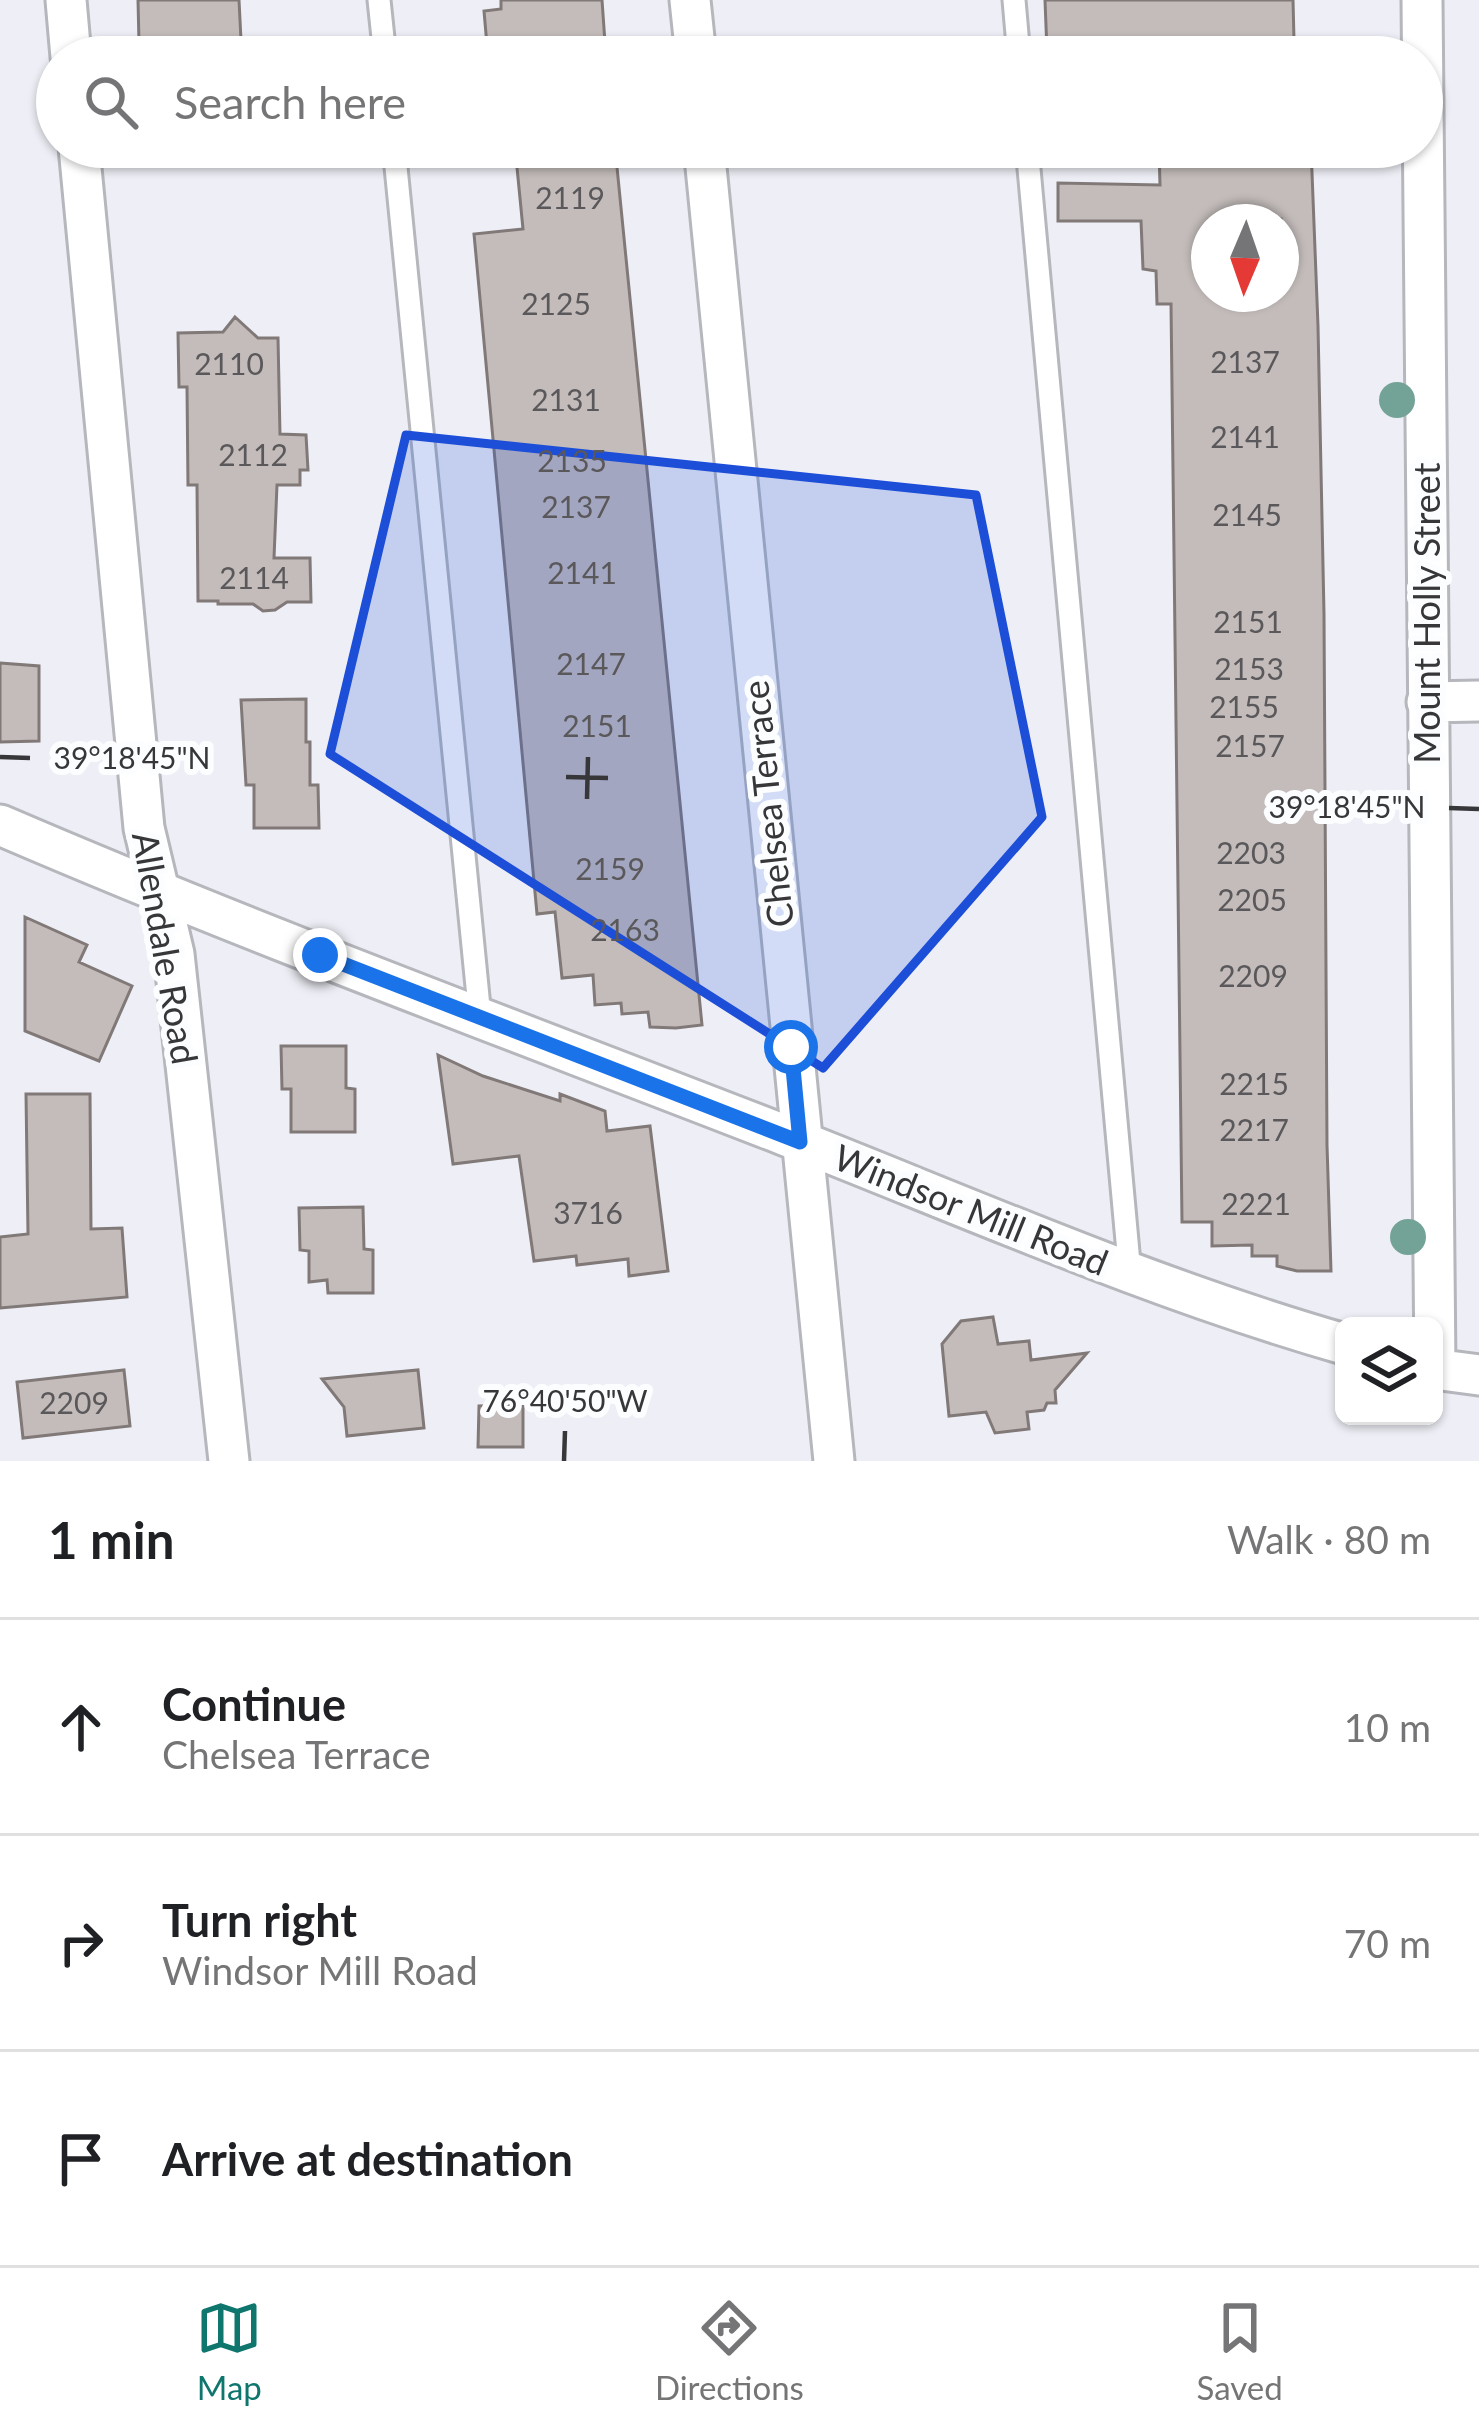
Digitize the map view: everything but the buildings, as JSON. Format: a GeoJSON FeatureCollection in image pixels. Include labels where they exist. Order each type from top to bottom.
{"type":"FeatureCollection","features":[{"type":"Feature","properties":{"kind":"street"},"geometry":{"type":"LineString","coordinates":[[65,0],[69,36]]}},
{"type":"Feature","properties":{"kind":"street"},"geometry":{"type":"LineString","coordinates":[[690,0],[693,36]]}},
{"type":"Feature","properties":{"kind":"street","name":"Mount Holly Street"},"geometry":{"type":"LineString","coordinates":[[1422,0],[1422,36]]}},
{"type":"Feature","properties":{"kind":"street","name":"Allendale Road"},"geometry":{"type":"LineString","coordinates":[[82,168],[144,828],[174,954],[229,1461]]}},
{"type":"Feature","properties":{"kind":"street","name":"Chelsea Terrace"},"geometry":{"type":"LineString","coordinates":[[706,168],[834,1461]]}},
{"type":"Feature","properties":{"kind":"street","name":"Mount Holly Street"},"geometry":{"type":"LineString","coordinates":[[1423,168],[1433,1317]]}},
{"type":"Feature","properties":{"kind":"street"},"geometry":{"type":"LineString","coordinates":[[1427,702],[1479,701]]}},
{"type":"Feature","properties":{"kind":"street","name":"Windsor Mill Road"},"geometry":{"type":"LineString","coordinates":[[0,825],[160,894],[1130,1274],[1335,1340]]}},
{"type":"Feature","properties":{"kind":"street"},"geometry":{"type":"LineString","coordinates":[[1443,1370],[1479,1375]]}},
{"type":"Feature","properties":{"kind":"lane"},"geometry":{"type":"LineString","coordinates":[[380,0],[383,36]]}},
{"type":"Feature","properties":{"kind":"lane"},"geometry":{"type":"LineString","coordinates":[[1014,0],[1017,36]]}},
{"type":"Feature","properties":{"kind":"lane"},"geometry":{"type":"LineString","coordinates":[[396,168],[479,1017]]}},
{"type":"Feature","properties":{"kind":"lane"},"geometry":{"type":"LineString","coordinates":[[1029,168],[1130,1274]]}},
{"type":"Feature","properties":{"kind":"highlighted area"},"geometry":{"type":"Polygon","coordinates":[[[406,435],[976,495],[1042,817],[823,1068],[330,754],[406,435]]]}},
{"type":"Feature","properties":{"kind":"route"},"geometry":{"type":"LineString","coordinates":[[320,955],[800,1142],[791,1047]]}}]}
